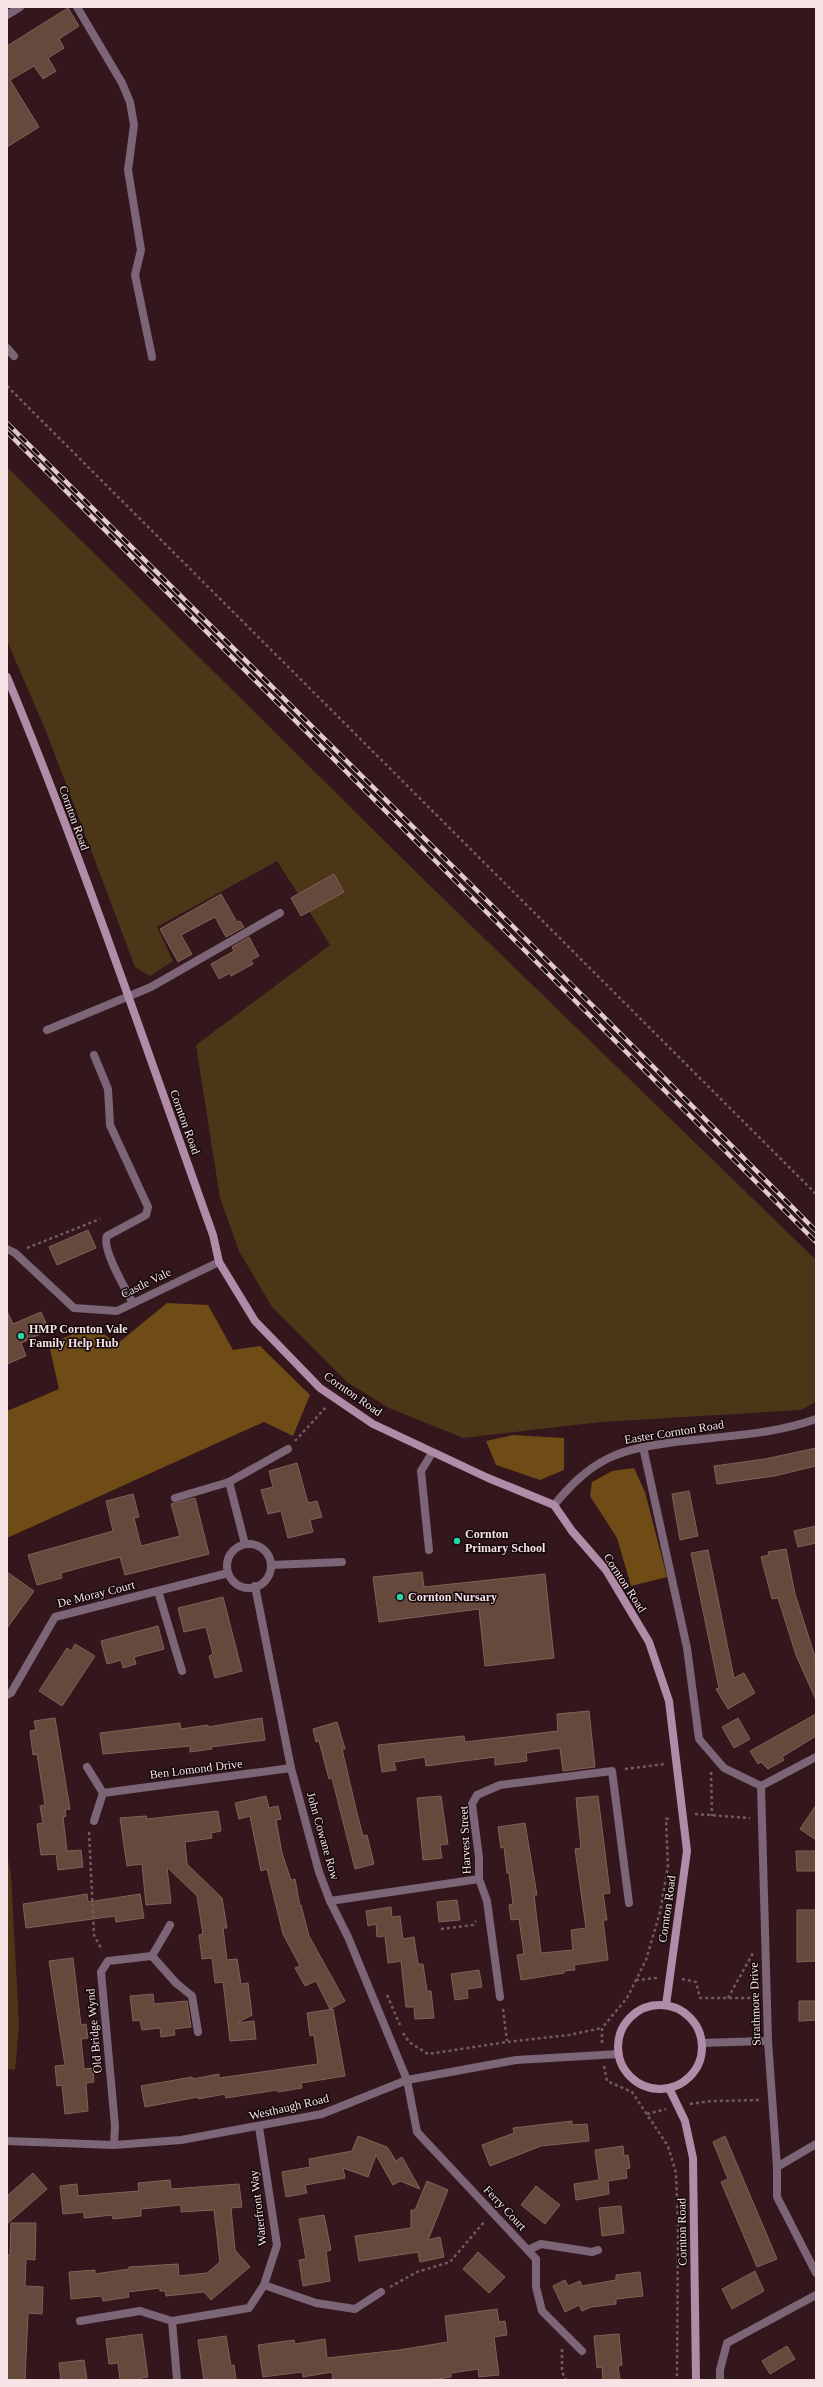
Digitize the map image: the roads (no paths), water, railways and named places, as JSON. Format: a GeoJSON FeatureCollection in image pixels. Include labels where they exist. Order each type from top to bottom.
{"type":"FeatureCollection","features":[{"type":"Feature","properties":{"kind":"main road","name":"Cornton Road"},"geometry":{"type":"LineString","coordinates":[[7,677],[32,738],[127,996],[213,1235],[219,1262],[255,1321],[320,1388],[373,1424],[432,1453],[554,1505],[572,1531],[606,1570],[648,1642],[669,1701],[686,1851],[666,2005]]}},
{"type":"Feature","properties":{"kind":"main road"},"geometry":{"type":"LineString","coordinates":[[666,2005],[684,2012],[694,2022],[702,2043],[700,2062],[691,2075],[682,2083],[669,2088],[655,2088],[637,2082],[625,2070],[619,2054],[619,2037],[631,2016],[646,2007],[666,2005]]}},
{"type":"Feature","properties":{"kind":"main road","name":"Cornton Road"},"geometry":{"type":"LineString","coordinates":[[669,2088],[685,2121],[693,2158],[696,2380]]}},
{"type":"Feature","properties":{"kind":"street"},"geometry":{"type":"LineString","coordinates":[[7,15],[20,7]]}},
{"type":"Feature","properties":{"kind":"street"},"geometry":{"type":"LineString","coordinates":[[77,7],[122,83],[130,102],[134,125],[128,170],[141,250],[135,275],[152,357]]}},
{"type":"Feature","properties":{"kind":"street"},"geometry":{"type":"LineString","coordinates":[[7,348],[14,356]]}},
{"type":"Feature","properties":{"kind":"street"},"geometry":{"type":"LineString","coordinates":[[47,1030],[151,986],[280,913]]}},
{"type":"Feature","properties":{"kind":"street"},"geometry":{"type":"LineString","coordinates":[[94,1055],[108,1089],[110,1125],[148,1208],[146,1215],[107,1236],[106,1239],[109,1254],[132,1303]]}},
{"type":"Feature","properties":{"kind":"street","name":"Castle Vale"},"geometry":{"type":"LineString","coordinates":[[7,1249],[15,1253],[74,1308],[117,1311],[219,1262]]}},
{"type":"Feature","properties":{"kind":"street","name":"Easter Cornton Road"},"geometry":{"type":"LineString","coordinates":[[554,1505],[574,1482],[589,1470],[609,1458],[643,1447],[713,1437],[772,1431],[816,1419]]}},
{"type":"Feature","properties":{"kind":"street"},"geometry":{"type":"LineString","coordinates":[[643,1447],[687,1648],[699,1739],[724,1768],[761,1786],[816,1758]]}},
{"type":"Feature","properties":{"kind":"street"},"geometry":{"type":"LineString","coordinates":[[174,1498],[229,1482],[288,1449]]}},
{"type":"Feature","properties":{"kind":"street"},"geometry":{"type":"LineString","coordinates":[[429,1550],[422,1471],[432,1453]]}},
{"type":"Feature","properties":{"kind":"street"},"geometry":{"type":"LineString","coordinates":[[229,1482],[245,1544]]}},
{"type":"Feature","properties":{"kind":"street"},"geometry":{"type":"LineString","coordinates":[[245,1544],[253,1544],[265,1551],[271,1565],[267,1578],[256,1586],[249,1587],[236,1584],[228,1573],[228,1561],[230,1555],[239,1546],[245,1544]]}},
{"type":"Feature","properties":{"kind":"street"},"geometry":{"type":"LineString","coordinates":[[271,1565],[342,1562]]}},
{"type":"Feature","properties":{"kind":"street","name":"De Moray Court"},"geometry":{"type":"LineString","coordinates":[[9,1694],[55,1617],[228,1573]]}},
{"type":"Feature","properties":{"kind":"street","name":"John Cowane Row"},"geometry":{"type":"LineString","coordinates":[[256,1586],[291,1768],[319,1872],[330,1901],[348,1937],[407,2080]]}},
{"type":"Feature","properties":{"kind":"street"},"geometry":{"type":"LineString","coordinates":[[158,1591],[182,1671]]}},
{"type":"Feature","properties":{"kind":"street"},"geometry":{"type":"LineString","coordinates":[[87,1767],[103,1793],[94,1821]]}},
{"type":"Feature","properties":{"kind":"street","name":"Ben Lomond Drive"},"geometry":{"type":"LineString","coordinates":[[103,1793],[291,1768]]}},
{"type":"Feature","properties":{"kind":"street","name":"Harvest Street"},"geometry":{"type":"LineString","coordinates":[[500,1997],[487,1901],[479,1879],[479,1857],[472,1804],[477,1795],[500,1785],[612,1771],[629,1902]]}},
{"type":"Feature","properties":{"kind":"street","name":"Strathmore Drive"},"geometry":{"type":"LineString","coordinates":[[761,1786],[766,1998],[777,2167],[777,2197],[816,2273]]}},
{"type":"Feature","properties":{"kind":"street"},"geometry":{"type":"LineString","coordinates":[[330,1901],[479,1879]]}},
{"type":"Feature","properties":{"kind":"street"},"geometry":{"type":"LineString","coordinates":[[170,1925],[152,1956],[176,1983],[192,1996],[198,2032]]}},
{"type":"Feature","properties":{"kind":"street","name":"Old Bridge Wynd"},"geometry":{"type":"LineString","coordinates":[[114,2145],[115,2126],[101,1972],[108,1961],[152,1956]]}},
{"type":"Feature","properties":{"kind":"street"},"geometry":{"type":"LineString","coordinates":[[702,2043],[768,2041]]}},
{"type":"Feature","properties":{"kind":"street","name":"Westhaugh Road"},"geometry":{"type":"LineString","coordinates":[[7,2141],[114,2145],[181,2140],[259,2127],[322,2114],[407,2080],[516,2060],[619,2054]]}},
{"type":"Feature","properties":{"kind":"street","name":"Ferry Court"},"geometry":{"type":"LineString","coordinates":[[407,2080],[417,2132],[536,2259],[536,2287],[542,2311],[582,2351]]}},
{"type":"Feature","properties":{"kind":"street","name":"Waterfront Way"},"geometry":{"type":"LineString","coordinates":[[80,2321],[140,2311],[172,2321],[249,2308],[264,2285],[277,2245],[259,2127]]}},
{"type":"Feature","properties":{"kind":"street"},"geometry":{"type":"LineString","coordinates":[[777,2167],[816,2144]]}},
{"type":"Feature","properties":{"kind":"street"},"geometry":{"type":"LineString","coordinates":[[528,2250],[541,2244],[592,2252],[598,2250]]}},
{"type":"Feature","properties":{"kind":"street"},"geometry":{"type":"LineString","coordinates":[[264,2285],[316,2303],[355,2309],[381,2292]]}},
{"type":"Feature","properties":{"kind":"street"},"geometry":{"type":"LineString","coordinates":[[720,2380],[720,2370],[727,2343],[816,2295]]}},
{"type":"Feature","properties":{"kind":"street"},"geometry":{"type":"LineString","coordinates":[[172,2321],[177,2380]]}},
{"type":"Feature","properties":{"kind":"railway"},"geometry":{"type":"LineString","coordinates":[[7,423],[593,1006],[816,1231]]}},
{"type":"Feature","properties":{"kind":"railway"},"geometry":{"type":"LineString","coordinates":[[7,432],[816,1242]]}},
{"type":"Feature","properties":{"kind":"place","name":"HMP Cornton Vale Family Help Hub"},"geometry":{"type":"Point","coordinates":[21,1336]}},
{"type":"Feature","properties":{"kind":"place","name":"Cornton Primary School"},"geometry":{"type":"Point","coordinates":[457,1541]}},
{"type":"Feature","properties":{"kind":"place","name":"Cornton Nursary"},"geometry":{"type":"Point","coordinates":[400,1597]}}]}
